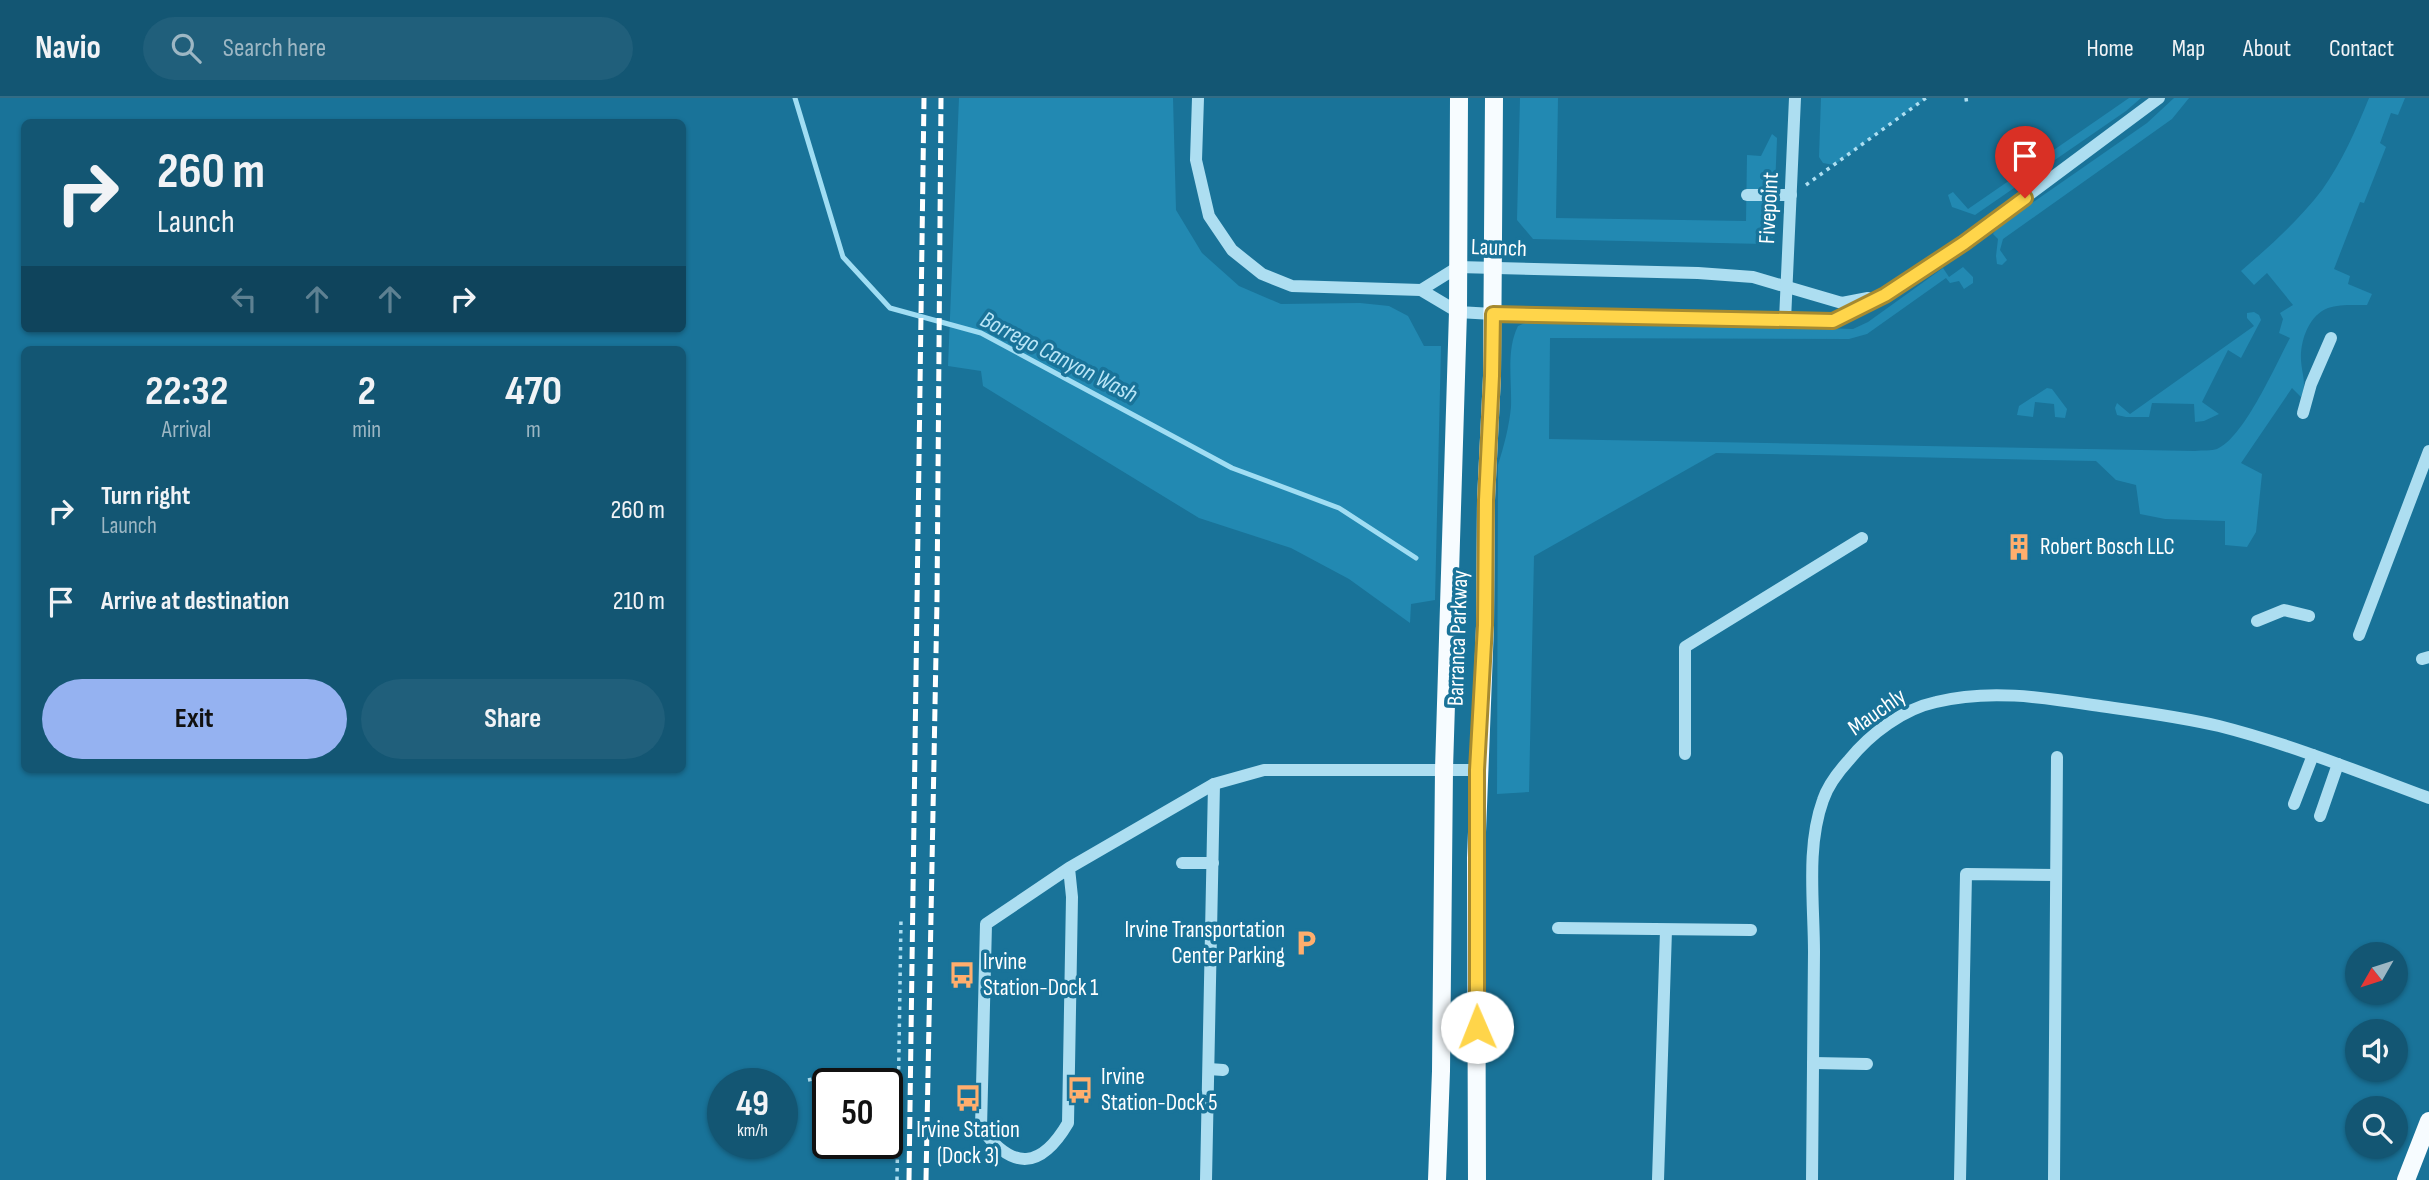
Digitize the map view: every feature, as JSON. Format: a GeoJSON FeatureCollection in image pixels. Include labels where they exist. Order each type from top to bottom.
{"type":"FeatureCollection","features":[{"type":"Feature","properties":{"kind":"main road","name":"Barranca Parkway"},"geometry":{"type":"LineString","coordinates":[[1437,1180],[1444,769],[1458,312],[1459,98]]}},
{"type":"Feature","properties":{"kind":"main road","name":"Barranca Parkway"},"geometry":{"type":"LineString","coordinates":[[1477,1180],[1477,770],[1485,625],[1486,500],[1492,376],[1494,98]]}},
{"type":"Feature","properties":{"kind":"main road"},"geometry":{"type":"LineString","coordinates":[[2406,1180],[2429,1121]]}},
{"type":"Feature","properties":{"kind":"street"},"geometry":{"type":"LineString","coordinates":[[1198,98],[1196,160],[1209,216],[1232,250],[1262,274],[1292,286],[1421,290]]}},
{"type":"Feature","properties":{"kind":"street","name":"Fivepoint"},"geometry":{"type":"LineString","coordinates":[[1785,320],[1795,98]]}},
{"type":"Feature","properties":{"kind":"street","name":"Launch"},"geometry":{"type":"LineString","coordinates":[[1885,295],[1842,303],[1753,278],[1698,273],[1493,270],[1458,267],[1421,290],[1458,312],[1833,321],[1885,295],[1964,243],[2158,98]]}},
{"type":"Feature","properties":{"kind":"street"},"geometry":{"type":"LineString","coordinates":[[1747,195],[1791,195]]}},
{"type":"Feature","properties":{"kind":"street"},"geometry":{"type":"LineString","coordinates":[[2303,413],[2311,384],[2331,338]]}},
{"type":"Feature","properties":{"kind":"street"},"geometry":{"type":"LineString","coordinates":[[2359,635],[2429,451]]}},
{"type":"Feature","properties":{"kind":"street"},"geometry":{"type":"LineString","coordinates":[[1685,754],[1685,647],[1862,538]]}},
{"type":"Feature","properties":{"kind":"street"},"geometry":{"type":"LineString","coordinates":[[2257,621],[2284,610],[2309,616]]}},
{"type":"Feature","properties":{"kind":"street","name":"Mauchly"},"geometry":{"type":"LineString","coordinates":[[1812,1180],[1814,886],[1817,824],[1824,798],[1839,772],[1858,748],[1899,718],[1934,702],[1958,698],[2046,697],[2200,722],[2244,733],[2313,755],[2429,798]]}},
{"type":"Feature","properties":{"kind":"street"},"geometry":{"type":"LineString","coordinates":[[2294,804],[2313,755]]}},
{"type":"Feature","properties":{"kind":"street"},"geometry":{"type":"LineString","coordinates":[[2054,1180],[2057,757]]}},
{"type":"Feature","properties":{"kind":"street"},"geometry":{"type":"LineString","coordinates":[[2320,816],[2338,764]]}},
{"type":"Feature","properties":{"kind":"street"},"geometry":{"type":"LineString","coordinates":[[1069,868],[1072,897],[1068,1123],[1058,1140],[1045,1153],[1015,1159],[994,1146],[981,1128],[986,924],[1069,868],[1214,784],[1264,770],[1477,770]]}},
{"type":"Feature","properties":{"kind":"street"},"geometry":{"type":"LineString","coordinates":[[1206,1180],[1214,784]]}},
{"type":"Feature","properties":{"kind":"street"},"geometry":{"type":"LineString","coordinates":[[1182,863],[1213,863]]}},
{"type":"Feature","properties":{"kind":"street"},"geometry":{"type":"LineString","coordinates":[[1960,1180],[1966,873],[2056,875]]}},
{"type":"Feature","properties":{"kind":"street"},"geometry":{"type":"LineString","coordinates":[[1558,928],[1751,930]]}},
{"type":"Feature","properties":{"kind":"street"},"geometry":{"type":"LineString","coordinates":[[1658,1180],[1666,930]]}},
{"type":"Feature","properties":{"kind":"street"},"geometry":{"type":"LineString","coordinates":[[1813,1063],[1867,1064]]}},
{"type":"Feature","properties":{"kind":"street"},"geometry":{"type":"LineString","coordinates":[[1209,1069],[1223,1070]]}},
{"type":"Feature","properties":{"kind":"path"},"geometry":{"type":"LineString","coordinates":[[1791,195],[1926,98]]}},
{"type":"Feature","properties":{"kind":"path"},"geometry":{"type":"LineString","coordinates":[[1966,98],[1967,105]]}},
{"type":"Feature","properties":{"kind":"path"},"geometry":{"type":"LineString","coordinates":[[899,1068],[901,919]]}},
{"type":"Feature","properties":{"kind":"path"},"geometry":{"type":"LineString","coordinates":[[808,1080],[812,1079]]}},
{"type":"Feature","properties":{"kind":"path"},"geometry":{"type":"LineString","coordinates":[[897,1159],[897,1180]]}},
{"type":"Feature","properties":{"kind":"shaded area"},"geometry":{"type":"Polygon","coordinates":[[[959,98],[1173,98],[1176,210],[1202,253],[1239,286],[1281,304],[1360,303],[1389,306],[1408,316],[1424,346],[1441,346],[1435,600],[1411,604],[1410,623],[1349,579],[1291,548],[1199,518],[983,386],[981,371],[948,366],[959,98]]]}},
{"type":"Feature","properties":{"kind":"shaded area"},"geometry":{"type":"Polygon","coordinates":[[[1520,98],[1558,98],[1556,218],[1746,221],[1747,155],[1761,156],[1772,134],[1777,138],[1773,238],[1765,244],[1533,239],[1517,220],[1520,98]]]}},
{"type":"Feature","properties":{"kind":"shaded area"},"geometry":{"type":"Polygon","coordinates":[[[1821,98],[1926,98],[1834,165],[1823,163],[1819,157],[1821,98]]]}},
{"type":"Feature","properties":{"kind":"shaded area"},"geometry":{"type":"Polygon","coordinates":[[[2129,98],[2141,98],[1975,215],[1952,207],[1948,195],[1953,192],[1968,209],[2129,98]]]}},
{"type":"Feature","properties":{"kind":"shaded area"},"geometry":{"type":"Polygon","coordinates":[[[2174,98],[2189,98],[2172,119],[2003,239],[2000,250],[2007,260],[2002,265],[1997,264],[1998,239],[1993,234],[1999,226],[2147,123],[2174,98]]]}},
{"type":"Feature","properties":{"kind":"shaded area"},"geometry":{"type":"Polygon","coordinates":[[[2369,98],[2405,98],[2398,115],[2391,113],[2380,143],[2386,147],[2364,203],[2360,202],[2334,269],[2350,276],[2348,284],[2372,294],[2367,305],[2328,308],[2316,316],[2304,337],[2301,353],[2304,383],[2301,397],[2292,388],[2241,463],[2262,474],[2256,532],[2247,547],[2225,545],[2225,521],[2165,519],[2140,514],[2136,485],[2116,480],[2096,461],[1716,453],[1534,556],[1529,792],[1497,794],[1498,465],[1510,414],[1511,355],[1518,326],[1536,318],[1853,329],[1868,322],[1943,268],[1949,277],[1963,267],[1973,277],[1973,283],[1964,289],[1959,281],[1950,283],[1946,278],[1867,334],[1849,339],[1550,338],[1549,439],[2215,450],[2238,431],[2268,382],[2290,338],[2279,333],[2283,319],[2280,313],[2293,305],[2267,273],[2254,285],[2241,271],[2294,222],[2322,190],[2348,146],[2369,98]]]}},
{"type":"Feature","properties":{"kind":"shaded area"},"geometry":{"type":"Polygon","coordinates":[[[2254,312],[2261,320],[2241,358],[2228,350],[2202,402],[2219,414],[2195,422],[2194,404],[2152,403],[2149,417],[2117,415],[2117,403],[2130,414],[2254,326],[2247,318],[2247,313],[2254,312]]]}},
{"type":"Feature","properties":{"kind":"shaded area"},"geometry":{"type":"Polygon","coordinates":[[[2047,388],[2052,389],[2067,409],[2065,418],[2055,417],[2054,404],[2035,402],[2033,417],[2017,415],[2019,406],[2047,388]]]}},
{"type":"Feature","properties":{"kind":"waterway","name":"Borrego Canyon Wash"},"geometry":{"type":"LineString","coordinates":[[795,98],[843,257],[890,308],[981,333],[1232,468],[1339,508],[1416,558]]}},
{"type":"Feature","properties":{"kind":"railway"},"geometry":{"type":"LineString","coordinates":[[909,1180],[924,98]]}},
{"type":"Feature","properties":{"kind":"railway"},"geometry":{"type":"LineString","coordinates":[[926,1180],[937,601],[941,98]]}},
{"type":"Feature","properties":{"kind":"place","name":"Robert Bosch LLC"},"geometry":{"type":"Point","coordinates":[2019,547]}},
{"type":"Feature","properties":{"kind":"place","name":"Irvine Transportation Center Parking"},"geometry":{"type":"Point","coordinates":[1306,943]}},
{"type":"Feature","properties":{"kind":"place","name":"Irvine Station-Dock 1"},"geometry":{"type":"Point","coordinates":[962,975]}},
{"type":"Feature","properties":{"kind":"place","name":"Irvine Station-Dock 5"},"geometry":{"type":"Point","coordinates":[1080,1090]}},
{"type":"Feature","properties":{"kind":"place","name":"Irvine Station (Dock 3)"},"geometry":{"type":"Point","coordinates":[968,1098]}},
{"type":"Feature","properties":{"kind":"route"},"geometry":{"type":"LineString","coordinates":[[1477,1027],[1477,770],[1485,625],[1486,500],[1493,314],[1833,321],[1885,295],[1964,243],[2025,198]]}}]}
